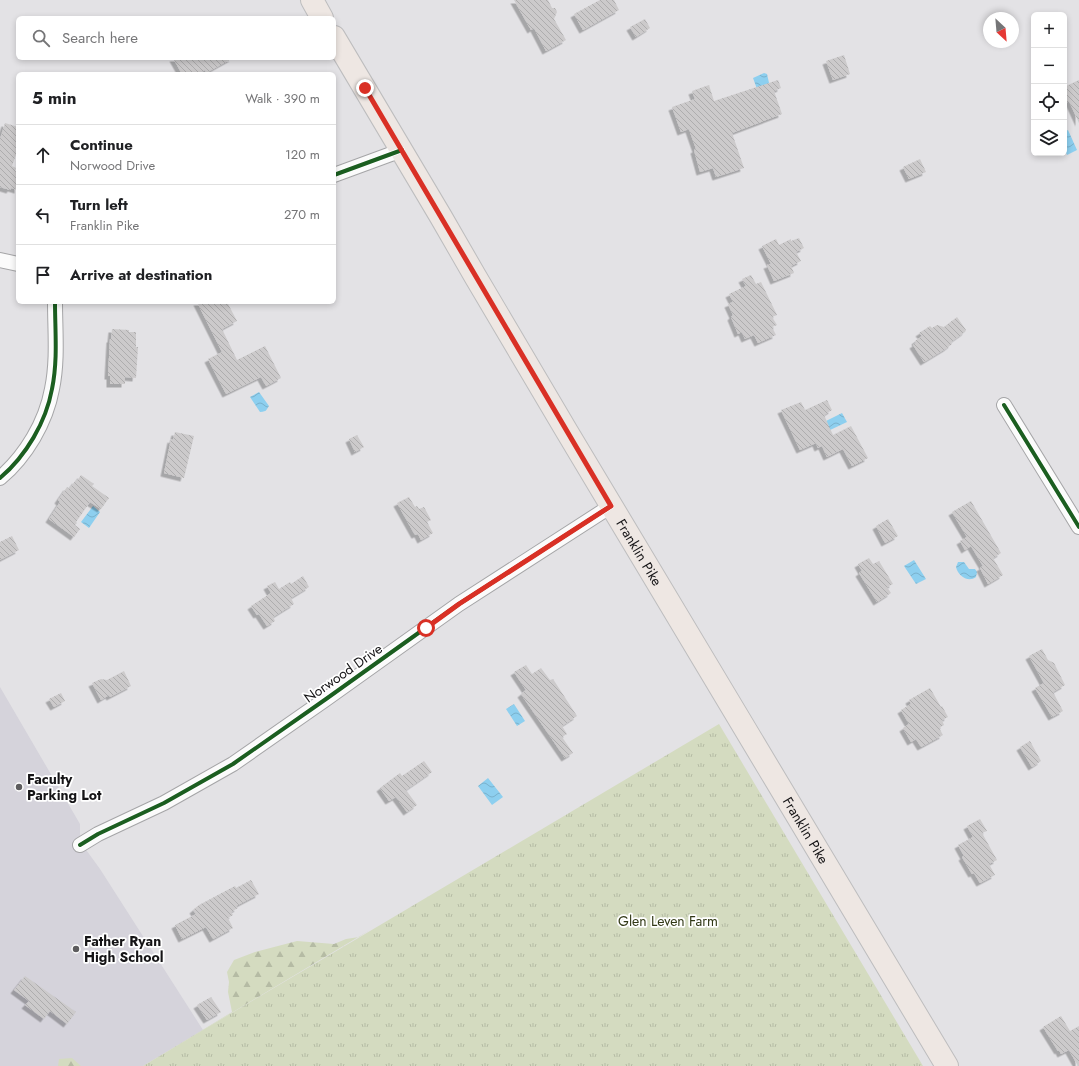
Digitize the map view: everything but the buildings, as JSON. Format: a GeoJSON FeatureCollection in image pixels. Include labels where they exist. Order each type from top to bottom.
{"type":"FeatureCollection","features":[{"type":"Feature","properties":{"kind":"main road"},"geometry":{"type":"LineString","coordinates":[[312,0],[321,16]]}},
{"type":"Feature","properties":{"kind":"main road","name":"Franklin Pike"},"geometry":{"type":"LineString","coordinates":[[336,40],[611,506],[947,1066]]}},
{"type":"Feature","properties":{"kind":"street"},"geometry":{"type":"LineString","coordinates":[[336,174],[402,150]]}},
{"type":"Feature","properties":{"kind":"street"},"geometry":{"type":"LineString","coordinates":[[0,260],[16,264]]}},
{"type":"Feature","properties":{"kind":"street"},"geometry":{"type":"LineString","coordinates":[[0,478],[25,451],[36,433],[48,405],[52,389],[55,362],[55,304]]}},
{"type":"Feature","properties":{"kind":"street"},"geometry":{"type":"LineString","coordinates":[[1004,405],[1079,528]]}},
{"type":"Feature","properties":{"kind":"street","name":"Norwood Drive"},"geometry":{"type":"LineString","coordinates":[[80,845],[98,834],[170,800],[233,764],[459,604],[611,506]]}},
{"type":"Feature","properties":{"kind":"shaded area","name":"Father Ryan High School"},"geometry":{"type":"Polygon","coordinates":[[[0,687],[80,824],[80,845],[84,847],[100,869],[203,1030],[143,1066],[0,1066],[0,687]]]}},
{"type":"Feature","properties":{"kind":"green space","name":"Glen Leven Farm"},"geometry":{"type":"Polygon","coordinates":[[[719,724],[923,1066],[143,1066],[203,1030],[719,724]]]}},
{"type":"Feature","properties":{"kind":"green space"},"geometry":{"type":"Polygon","coordinates":[[[358,937],[163,1054],[232,1012],[228,992],[229,982],[227,972],[234,960],[255,952],[297,941],[334,944],[346,939],[358,937]]]}},
{"type":"Feature","properties":{"kind":"green space"},"geometry":{"type":"Polygon","coordinates":[[[72,1058],[81,1066],[58,1066],[59,1059],[72,1058]]]}},
{"type":"Feature","properties":{"kind":"water"},"geometry":{"type":"Polygon","coordinates":[[[764,73],[767,74],[772,96],[761,100],[753,78],[764,73]]]}},
{"type":"Feature","properties":{"kind":"water"},"geometry":{"type":"Polygon","coordinates":[[[1067,130],[1077,150],[1067,155],[1067,130]]]}},
{"type":"Feature","properties":{"kind":"water"},"geometry":{"type":"Polygon","coordinates":[[[259,392],[269,406],[266,410],[260,412],[250,397],[259,392]]]}},
{"type":"Feature","properties":{"kind":"water"},"geometry":{"type":"Polygon","coordinates":[[[842,413],[847,422],[828,431],[824,422],[842,413]]]}},
{"type":"Feature","properties":{"kind":"water"},"geometry":{"type":"Polygon","coordinates":[[[93,506],[100,512],[89,528],[81,522],[93,506]]]}},
{"type":"Feature","properties":{"kind":"water"},"geometry":{"type":"Polygon","coordinates":[[[914,560],[926,579],[916,584],[904,566],[914,560]]]}},
{"type":"Feature","properties":{"kind":"water"},"geometry":{"type":"Polygon","coordinates":[[[958,562],[964,562],[969,569],[975,569],[977,572],[976,577],[973,579],[967,579],[961,576],[956,567],[958,562]]]}},
{"type":"Feature","properties":{"kind":"water"},"geometry":{"type":"Polygon","coordinates":[[[514,704],[525,721],[517,726],[506,709],[514,704]]]}},
{"type":"Feature","properties":{"kind":"water"},"geometry":{"type":"Polygon","coordinates":[[[488,778],[503,797],[492,805],[478,786],[488,778]]]}},
{"type":"Feature","properties":{"kind":"cycle path"},"geometry":{"type":"LineString","coordinates":[[336,174],[402,150]]}},
{"type":"Feature","properties":{"kind":"cycle path"},"geometry":{"type":"LineString","coordinates":[[0,478],[18,459],[34,438],[45,414],[54,378],[56,346],[55,304]]}},
{"type":"Feature","properties":{"kind":"cycle path"},"geometry":{"type":"LineString","coordinates":[[1004,405],[1079,527]]}},
{"type":"Feature","properties":{"kind":"cycle path"},"geometry":{"type":"LineString","coordinates":[[80,845],[98,834],[164,803],[233,764],[459,604],[611,506]]}},
{"type":"Feature","properties":{"kind":"place","name":"Faculty Parking Lot"},"geometry":{"type":"Point","coordinates":[19,787]}},
{"type":"Feature","properties":{"kind":"place","name":"Father Ryan High School"},"geometry":{"type":"Point","coordinates":[76,949]}},
{"type":"Feature","properties":{"kind":"route"},"geometry":{"type":"LineString","coordinates":[[365,88],[611,506],[459,604],[426,628]]}}]}
